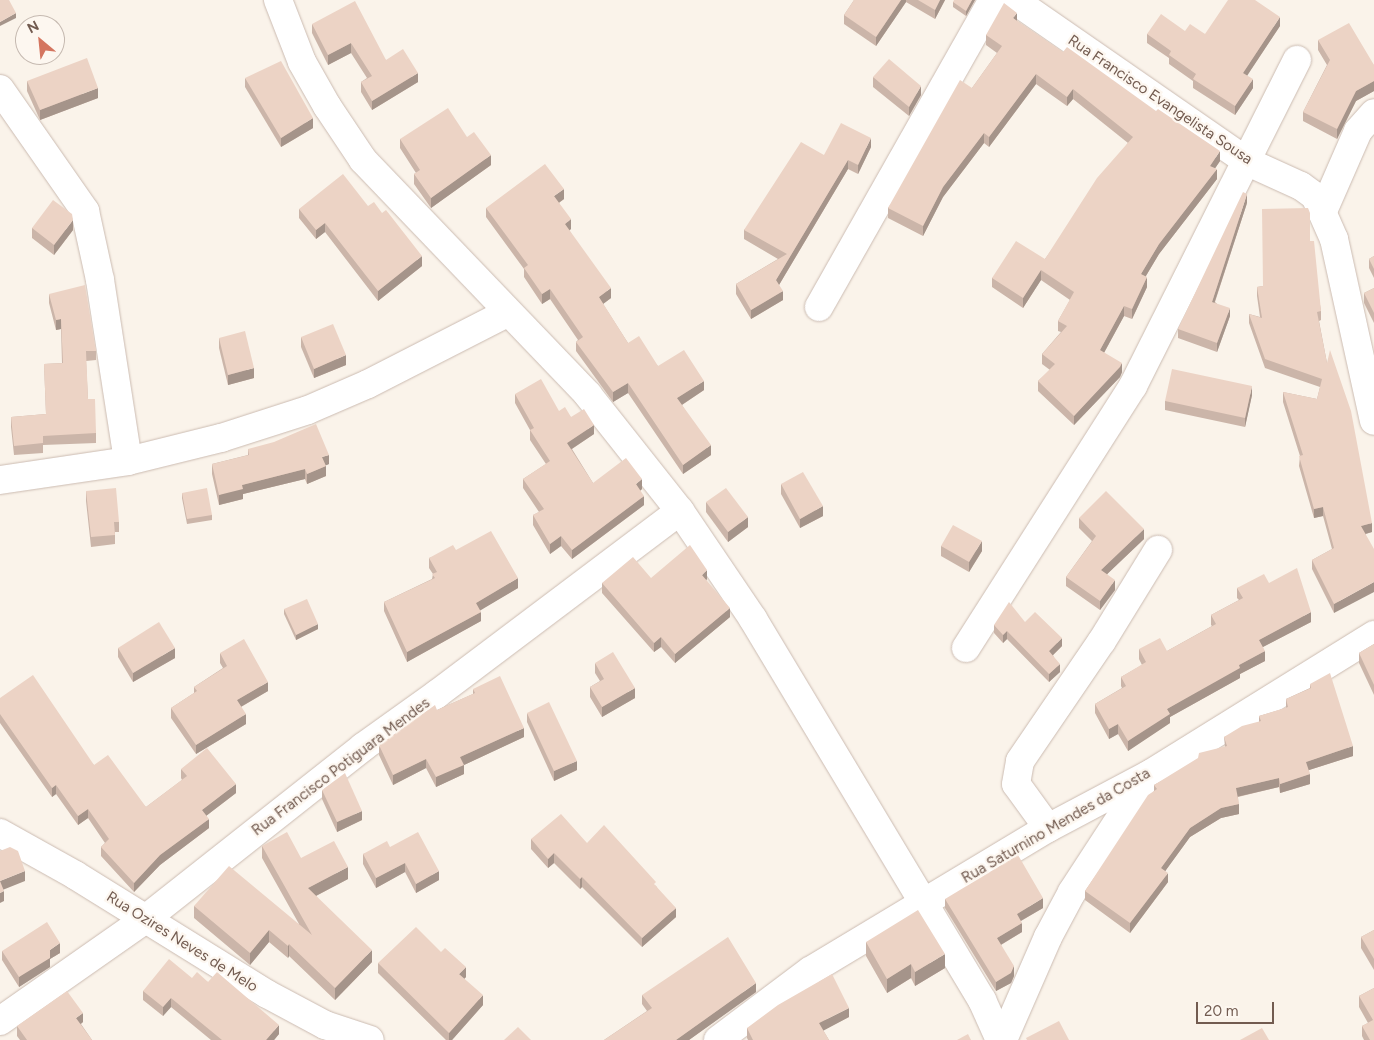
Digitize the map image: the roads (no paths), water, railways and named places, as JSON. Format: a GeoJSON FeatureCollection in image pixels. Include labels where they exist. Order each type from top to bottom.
{"type":"FeatureCollection","features":[{"type":"Feature","properties":{"kind":"street"},"geometry":{"type":"LineString","coordinates":[[278,0],[302,62],[363,160],[507,313],[588,395],[680,510],[753,619],[922,905],[982,1000],[1002,1040]]}},
{"type":"Feature","properties":{"kind":"street"},"geometry":{"type":"LineString","coordinates":[[819,306],[993,0]]}},
{"type":"Feature","properties":{"kind":"street","name":"Rua Francisco Evangelista Sousa"},"geometry":{"type":"LineString","coordinates":[[1014,0],[1248,162],[1300,186],[1315,196],[1324,210],[1334,239],[1374,421]]}},
{"type":"Feature","properties":{"kind":"street"},"geometry":{"type":"LineString","coordinates":[[966,648],[1133,386],[1248,162],[1297,60]]}},
{"type":"Feature","properties":{"kind":"street"},"geometry":{"type":"LineString","coordinates":[[0,89],[85,211],[100,280],[128,461]]}},
{"type":"Feature","properties":{"kind":"street"},"geometry":{"type":"LineString","coordinates":[[1324,210],[1358,131],[1374,114]]}},
{"type":"Feature","properties":{"kind":"street"},"geometry":{"type":"LineString","coordinates":[[0,480],[128,461],[221,438],[308,410],[368,384],[507,313]]}},
{"type":"Feature","properties":{"kind":"street","name":"Rua Francisco Potiguara Mendes"},"geometry":{"type":"LineString","coordinates":[[0,1021],[144,920],[355,752],[437,694],[680,510]]}},
{"type":"Feature","properties":{"kind":"street"},"geometry":{"type":"LineString","coordinates":[[1048,828],[1016,784],[1020,761],[1102,641],[1158,550]]}},
{"type":"Feature","properties":{"kind":"street","name":"Rua Saturnino Mendes da Costa"},"geometry":{"type":"LineString","coordinates":[[718,1040],[810,972],[1048,828],[1150,774],[1374,635]]}},
{"type":"Feature","properties":{"kind":"street"},"geometry":{"type":"LineString","coordinates":[[1002,1040],[1048,936],[1072,892],[1150,774]]}},
{"type":"Feature","properties":{"kind":"street","name":"Rua Ozires Neves de Melo"},"geometry":{"type":"LineString","coordinates":[[0,833],[328,1032],[370,1040]]}},
{"type":"Feature","properties":{"kind":"street"},"geometry":{"type":"LineString","coordinates":[[0,1025],[7,1040]]}}]}
